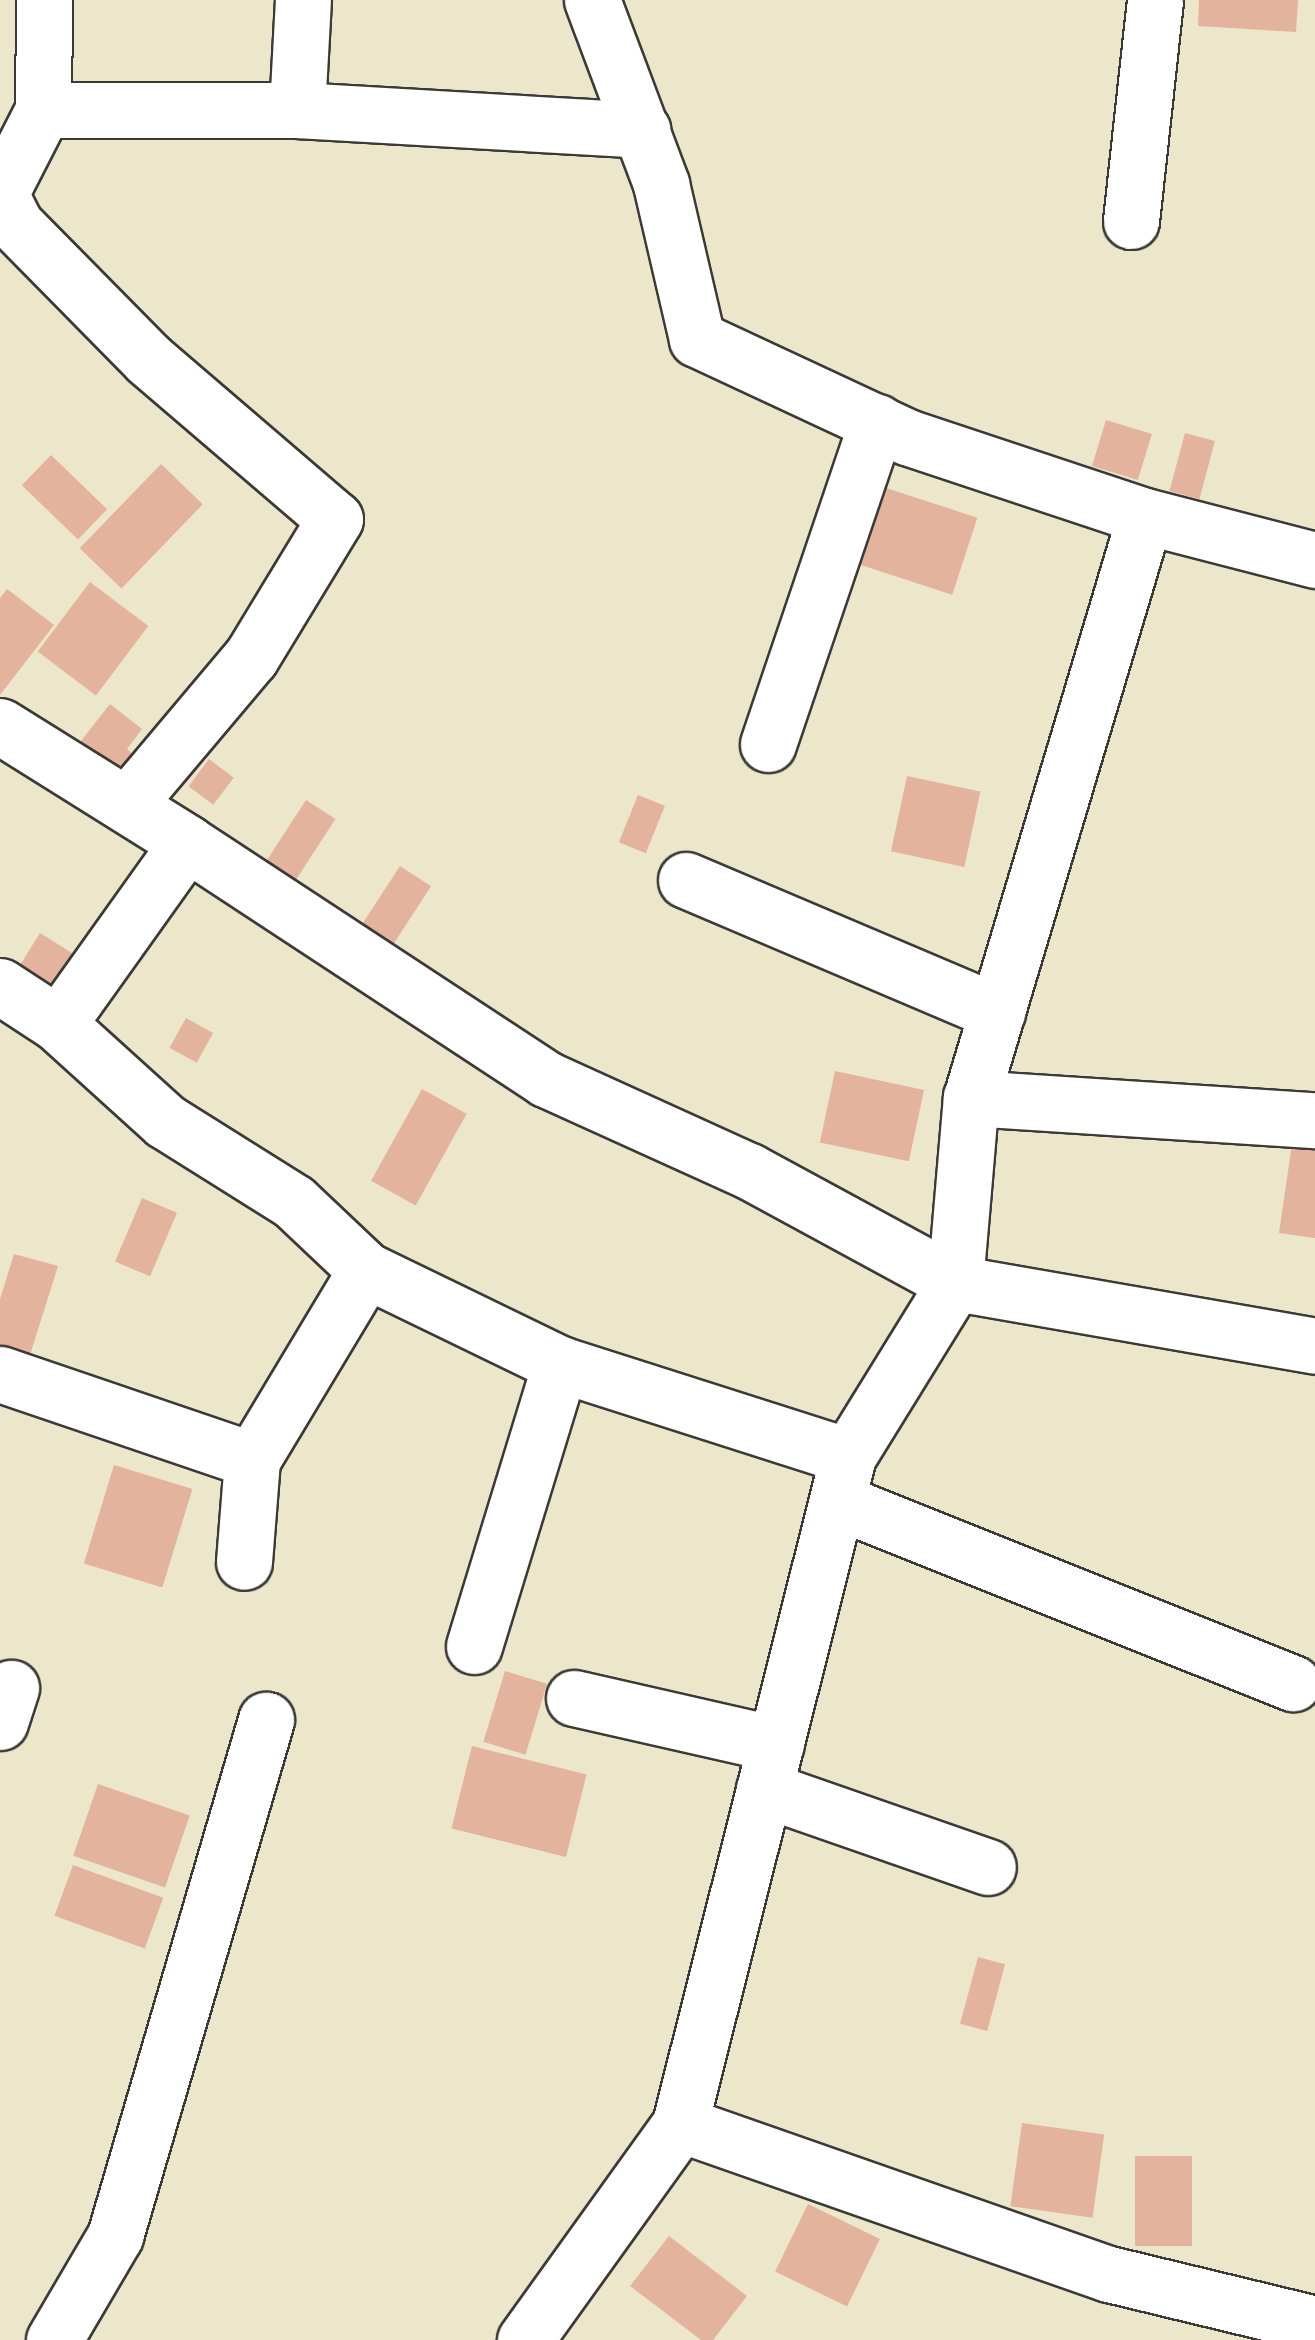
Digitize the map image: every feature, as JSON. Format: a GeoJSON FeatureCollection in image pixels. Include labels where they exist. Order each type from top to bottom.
{"type":"FeatureCollection","features":[{"type":"Feature","properties":{"kind":"street"},"geometry":{"type":"LineString","coordinates":[[44,0],[44,110],[0,194],[16,225],[148,359],[335,519],[251,658],[127,804]]}},
{"type":"Feature","properties":{"kind":"street"},"geometry":{"type":"LineString","coordinates":[[297,110],[302,0]]}},
{"type":"Feature","properties":{"kind":"street"},"geometry":{"type":"LineString","coordinates":[[592,0],[661,184],[697,339],[877,422],[1145,516],[1315,560]]}},
{"type":"Feature","properties":{"kind":"street"},"geometry":{"type":"LineString","coordinates":[[1132,221],[1155,0]]}},
{"type":"Feature","properties":{"kind":"street"},"geometry":{"type":"LineString","coordinates":[[44,110],[297,110],[642,130]]}},
{"type":"Feature","properties":{"kind":"street"},"geometry":{"type":"LineString","coordinates":[[768,744],[877,422]]}},
{"type":"Feature","properties":{"kind":"street"},"geometry":{"type":"LineString","coordinates":[[525,2340],[680,2124],[843,1478],[955,1283],[971,1098],[1145,516]]}},
{"type":"Feature","properties":{"kind":"street"},"geometry":{"type":"LineString","coordinates":[[0,726],[127,804],[546,1079],[749,1171],[955,1283],[1315,1346]]}},
{"type":"Feature","properties":{"kind":"street"},"geometry":{"type":"LineString","coordinates":[[58,1024],[187,843]]}},
{"type":"Feature","properties":{"kind":"street"},"geometry":{"type":"LineString","coordinates":[[686,880],[996,1012]]}},
{"type":"Feature","properties":{"kind":"street"},"geometry":{"type":"LineString","coordinates":[[0,986],[58,1024],[165,1121],[294,1202],[366,1270],[560,1364],[843,1478],[1293,1683]]}},
{"type":"Feature","properties":{"kind":"street"},"geometry":{"type":"LineString","coordinates":[[971,1098],[1315,1120]]}},
{"type":"Feature","properties":{"kind":"street"},"geometry":{"type":"LineString","coordinates":[[244,1562],[252,1460],[366,1270]]}},
{"type":"Feature","properties":{"kind":"street"},"geometry":{"type":"LineString","coordinates":[[474,1646],[560,1364]]}},
{"type":"Feature","properties":{"kind":"street"},"geometry":{"type":"LineString","coordinates":[[0,1374],[252,1460]]}},
{"type":"Feature","properties":{"kind":"street"},"geometry":{"type":"LineString","coordinates":[[574,1698],[770,1767],[988,1867]]}},
{"type":"Feature","properties":{"kind":"street"},"geometry":{"type":"LineString","coordinates":[[54,2340],[114,2236],[266,1720]]}},
{"type":"Feature","properties":{"kind":"street"},"geometry":{"type":"LineString","coordinates":[[680,2124],[1109,2274],[1315,2324]]}},
{"type":"Feature","properties":{"kind":"building"},"geometry":{"type":"Polygon","coordinates":[[[1199,0],[1298,0],[1296,32],[1198,26],[1199,0]]]}},
{"type":"Feature","properties":{"kind":"building"},"geometry":{"type":"Polygon","coordinates":[[[1106,420],[1152,434],[1138,480],[1092,466],[1106,420]]]}},
{"type":"Feature","properties":{"kind":"building"},"geometry":{"type":"Polygon","coordinates":[[[1185,433],[1215,441],[1199,499],[1169,491],[1185,433]]]}},
{"type":"Feature","properties":{"kind":"building"},"geometry":{"type":"Polygon","coordinates":[[[51,455],[107,509],[78,539],[22,485],[51,455]]]}},
{"type":"Feature","properties":{"kind":"building"},"geometry":{"type":"Polygon","coordinates":[[[161,464],[203,504],[121,588],[80,548],[161,464]]]}},
{"type":"Feature","properties":{"kind":"building"},"geometry":{"type":"Polygon","coordinates":[[[886,488],[977,518],[952,595],[861,565],[886,488]]]}},
{"type":"Feature","properties":{"kind":"building"},"geometry":{"type":"Polygon","coordinates":[[[90,582],[148,626],[96,695],[38,651],[90,582]]]}},
{"type":"Feature","properties":{"kind":"building"},"geometry":{"type":"Polygon","coordinates":[[[7,589],[54,625],[0,695],[0,598],[7,589]]]}},
{"type":"Feature","properties":{"kind":"building"},"geometry":{"type":"Polygon","coordinates":[[[110,704],[142,729],[127,749],[141,761],[125,782],[77,746],[110,704]]]}},
{"type":"Feature","properties":{"kind":"building"},"geometry":{"type":"Polygon","coordinates":[[[209,759],[234,778],[213,805],[189,786],[209,759]]]}},
{"type":"Feature","properties":{"kind":"building"},"geometry":{"type":"Polygon","coordinates":[[[907,776],[980,792],[964,867],[891,851],[907,776]]]}},
{"type":"Feature","properties":{"kind":"building"},"geometry":{"type":"Polygon","coordinates":[[[638,795],[665,806],[646,853],[619,842],[638,795]]]}},
{"type":"Feature","properties":{"kind":"building"},"geometry":{"type":"Polygon","coordinates":[[[306,800],[335,819],[290,889],[261,870],[306,800]]]}},
{"type":"Feature","properties":{"kind":"building"},"geometry":{"type":"Polygon","coordinates":[[[400,866],[431,886],[387,953],[356,933],[400,866]]]}},
{"type":"Feature","properties":{"kind":"building"},"geometry":{"type":"Polygon","coordinates":[[[40,933],[80,958],[53,1000],[14,975],[40,933]]]}},
{"type":"Feature","properties":{"kind":"building"},"geometry":{"type":"Polygon","coordinates":[[[186,1018],[213,1033],[197,1063],[170,1048],[186,1018]]]}},
{"type":"Feature","properties":{"kind":"building"},"geometry":{"type":"Polygon","coordinates":[[[835,1071],[924,1090],[909,1161],[820,1142],[835,1071]]]}},
{"type":"Feature","properties":{"kind":"building"},"geometry":{"type":"Polygon","coordinates":[[[422,1089],[467,1114],[416,1206],[371,1181],[422,1089]]]}},
{"type":"Feature","properties":{"kind":"building"},"geometry":{"type":"Polygon","coordinates":[[[1293,1137],[1315,1140],[1315,1238],[1279,1233],[1293,1137]]]}},
{"type":"Feature","properties":{"kind":"building"},"geometry":{"type":"Polygon","coordinates":[[[142,1198],[177,1213],[150,1276],[115,1262],[142,1198]]]}},
{"type":"Feature","properties":{"kind":"building"},"geometry":{"type":"Polygon","coordinates":[[[14,1254],[58,1266],[24,1374],[0,1367],[0,1299],[14,1254]]]}},
{"type":"Feature","properties":{"kind":"building"},"geometry":{"type":"Polygon","coordinates":[[[114,1465],[192,1489],[162,1587],[84,1563],[114,1465]]]}},
{"type":"Feature","properties":{"kind":"building"},"geometry":{"type":"Polygon","coordinates":[[[505,1671],[547,1684],[525,1755],[483,1742],[505,1671]]]}},
{"type":"Feature","properties":{"kind":"building"},"geometry":{"type":"Polygon","coordinates":[[[472,1746],[586,1775],[566,1857],[451,1828],[472,1746]]]}},
{"type":"Feature","properties":{"kind":"building"},"geometry":{"type":"Polygon","coordinates":[[[98,1784],[190,1816],[165,1887],[73,1856],[98,1784]]]}},
{"type":"Feature","properties":{"kind":"building"},"geometry":{"type":"Polygon","coordinates":[[[73,1865],[163,1898],[145,1949],[55,1916],[73,1865]]]}},
{"type":"Feature","properties":{"kind":"building"},"geometry":{"type":"Polygon","coordinates":[[[978,1957],[1005,1964],[987,2031],[960,2024],[978,1957]]]}},
{"type":"Feature","properties":{"kind":"building"},"geometry":{"type":"Polygon","coordinates":[[[1022,2123],[1104,2135],[1093,2218],[1010,2206],[1022,2123]]]}},
{"type":"Feature","properties":{"kind":"building"},"geometry":{"type":"Polygon","coordinates":[[[1135,2156],[1192,2156],[1192,2246],[1135,2246],[1135,2156]]]}},
{"type":"Feature","properties":{"kind":"building"},"geometry":{"type":"Polygon","coordinates":[[[808,2204],[880,2239],[847,2306],[775,2271],[808,2204]]]}},
{"type":"Feature","properties":{"kind":"building"},"geometry":{"type":"Polygon","coordinates":[[[669,2236],[747,2296],[713,2340],[701,2340],[630,2286],[669,2236]]]}}]}
